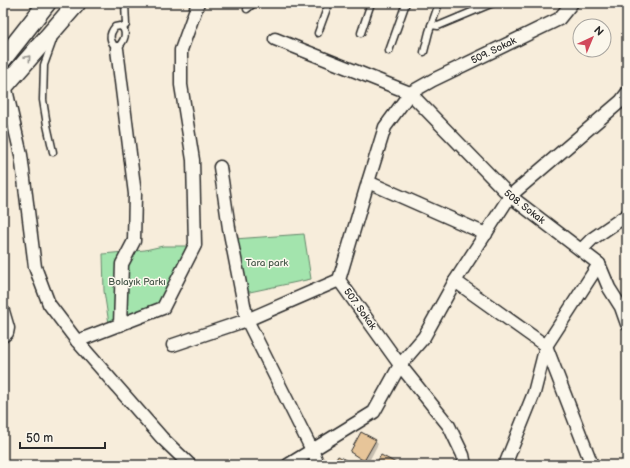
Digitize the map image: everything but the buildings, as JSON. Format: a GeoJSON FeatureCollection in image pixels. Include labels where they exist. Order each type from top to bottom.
{"type":"FeatureCollection","features":[{"type":"Feature","properties":{"kind":"main road"},"geometry":{"type":"LineString","coordinates":[[3,59],[47,3]]}},
{"type":"Feature","properties":{"kind":"main road"},"geometry":{"type":"LineString","coordinates":[[4,86],[77,3]]}},
{"type":"Feature","properties":{"kind":"street"},"geometry":{"type":"LineString","coordinates":[[77,341],[163,308],[196,244],[193,160],[180,85],[181,50],[198,3]]}},
{"type":"Feature","properties":{"kind":"street","name":"509. Sokak"},"geometry":{"type":"LineString","coordinates":[[410,93],[433,80],[559,19],[572,3]]}},
{"type":"Feature","properties":{"kind":"street"},"geometry":{"type":"LineString","coordinates":[[275,39],[410,93]]}},
{"type":"Feature","properties":{"kind":"street"},"geometry":{"type":"LineString","coordinates":[[117,49],[135,194],[134,241],[122,264],[120,325]]}},
{"type":"Feature","properties":{"kind":"street"},"geometry":{"type":"LineString","coordinates":[[4,86],[21,155],[35,267],[49,304],[77,341],[162,438],[190,465]]}},
{"type":"Feature","properties":{"kind":"street","name":"507. Sokak"},"geometry":{"type":"LineString","coordinates":[[410,93],[385,127],[339,280],[400,365],[449,426],[463,454],[465,465]]}},
{"type":"Feature","properties":{"kind":"street","name":"508. Sokak"},"geometry":{"type":"LineString","coordinates":[[410,93],[510,196],[599,264],[609,288],[624,306],[627,324]]}},
{"type":"Feature","properties":{"kind":"street"},"geometry":{"type":"LineString","coordinates":[[288,465],[374,412],[400,365],[424,337],[455,281],[510,196],[621,101],[627,93]]}},
{"type":"Feature","properties":{"kind":"street"},"geometry":{"type":"LineString","coordinates":[[220,167],[229,228],[247,320],[312,450],[318,465]]}},
{"type":"Feature","properties":{"kind":"street"},"geometry":{"type":"LineString","coordinates":[[368,182],[486,234]]}},
{"type":"Feature","properties":{"kind":"street"},"geometry":{"type":"LineString","coordinates":[[581,250],[592,238],[627,215]]}},
{"type":"Feature","properties":{"kind":"street"},"geometry":{"type":"LineString","coordinates":[[505,465],[534,393],[546,346],[599,264]]}},
{"type":"Feature","properties":{"kind":"street"},"geometry":{"type":"LineString","coordinates":[[173,345],[247,320],[339,280]]}},
{"type":"Feature","properties":{"kind":"street"},"geometry":{"type":"LineString","coordinates":[[455,281],[546,346],[592,465]]}},
{"type":"Feature","properties":{"kind":"street"},"geometry":{"type":"LineString","coordinates":[[3,311],[8,328],[7,332],[3,336]]}},
{"type":"Feature","properties":{"kind":"street"},"geometry":{"type":"LineString","coordinates":[[534,393],[541,382],[548,378],[558,383],[565,396]]}},
{"type":"Feature","properties":{"kind":"lane"},"geometry":{"type":"LineString","coordinates":[[124,28],[120,26],[115,27],[110,38],[117,49],[122,43],[126,34],[124,28],[126,25],[125,3]]}},
{"type":"Feature","properties":{"kind":"lane"},"geometry":{"type":"LineString","coordinates":[[247,10],[254,3]]}},
{"type":"Feature","properties":{"kind":"lane"},"geometry":{"type":"LineString","coordinates":[[318,33],[329,3]]}},
{"type":"Feature","properties":{"kind":"lane"},"geometry":{"type":"LineString","coordinates":[[361,33],[371,3]]}},
{"type":"Feature","properties":{"kind":"lane"},"geometry":{"type":"LineString","coordinates":[[390,51],[406,3]]}},
{"type":"Feature","properties":{"kind":"lane"},"geometry":{"type":"LineString","coordinates":[[424,52],[431,25],[439,3]]}},
{"type":"Feature","properties":{"kind":"lane"},"geometry":{"type":"LineString","coordinates":[[431,25],[438,26],[493,3]]}},
{"type":"Feature","properties":{"kind":"lane"},"geometry":{"type":"LineString","coordinates":[[53,152],[43,100],[44,65],[59,22]]}},
{"type":"Feature","properties":{"kind":"green space","name":"Tara park"},"geometry":{"type":"Polygon","coordinates":[[[304,234],[311,279],[245,293],[234,239],[304,234]]]}},
{"type":"Feature","properties":{"kind":"green space","name":"Bolayık Parkı"},"geometry":{"type":"Polygon","coordinates":[[[163,246],[189,246],[161,306],[109,324],[104,291],[103,254],[145,250],[163,246]]]}}]}
